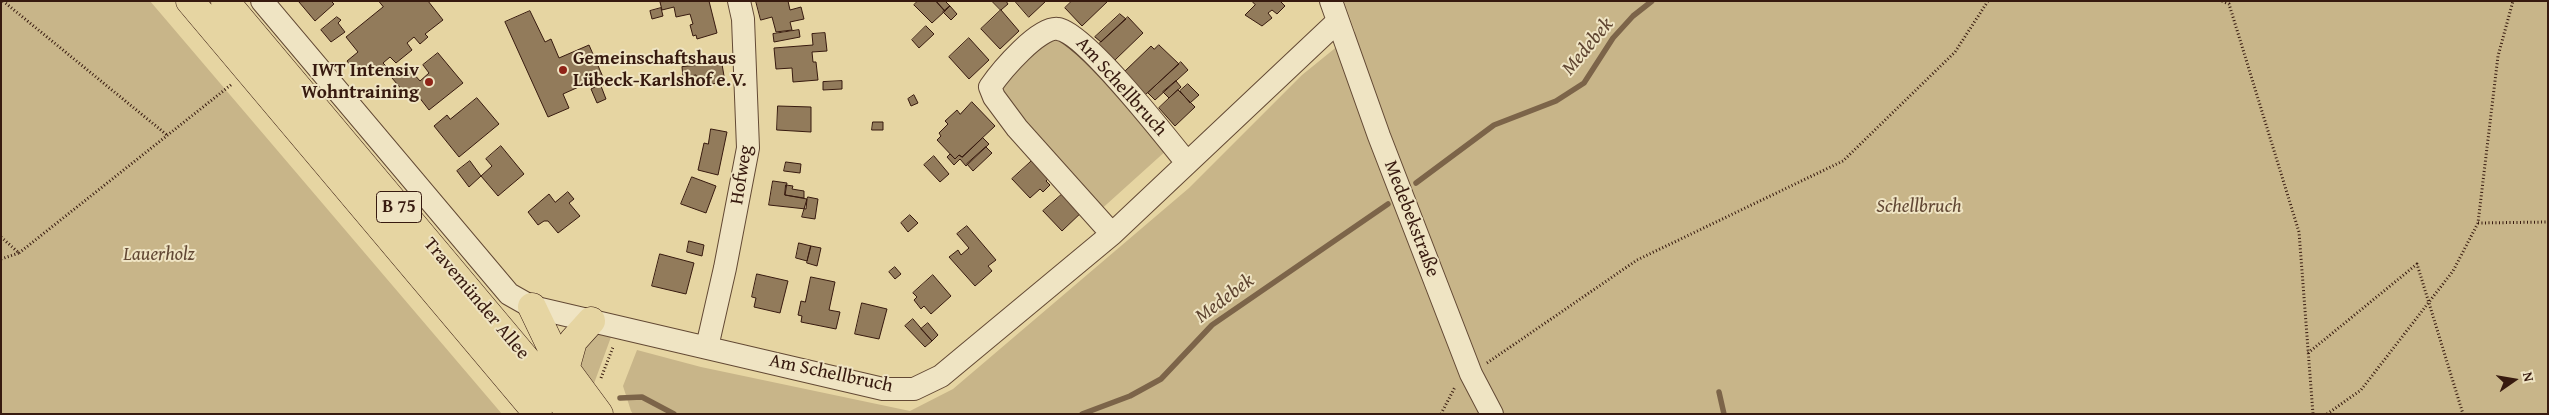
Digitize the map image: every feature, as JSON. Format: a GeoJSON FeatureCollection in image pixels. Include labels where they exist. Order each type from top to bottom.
{"type":"FeatureCollection","features":[{"type":"Feature","properties":{"kind":"highway","name":"Travemünder Allee"},"geometry":{"type":"LineString","coordinates":[[190,1],[538,414]]}},
{"type":"Feature","properties":{"kind":"highway","name":"Travemünder Allee"},"geometry":{"type":"LineString","coordinates":[[225,1],[572,414]]}},
{"type":"Feature","properties":{"kind":"highway"},"geometry":{"type":"LineString","coordinates":[[532,307],[554,353],[566,366],[599,414]]}},
{"type":"Feature","properties":{"kind":"highway"},"geometry":{"type":"LineString","coordinates":[[566,366],[573,341],[591,321]]}},
{"type":"Feature","properties":{"kind":"street","name":"Travemünder Allee"},"geometry":{"type":"LineString","coordinates":[[262,1],[509,294],[532,307]]}},
{"type":"Feature","properties":{"kind":"street","name":"Hofweg"},"geometry":{"type":"LineString","coordinates":[[707,347],[726,268],[748,148],[743,19],[739,1]]}},
{"type":"Feature","properties":{"kind":"street","name":"Am Schellbruch"},"geometry":{"type":"LineString","coordinates":[[532,307],[883,389],[914,389],[941,376],[1112,234],[1188,163],[1335,11]]}},
{"type":"Feature","properties":{"kind":"street","name":"Medebekstraße"},"geometry":{"type":"LineString","coordinates":[[1335,11],[1379,136],[1471,374],[1492,414]]}},
{"type":"Feature","properties":{"kind":"street","name":"Am Schellbruch"},"geometry":{"type":"LineString","coordinates":[[1112,234],[1017,128],[992,92],[990,86],[1002,71],[1041,33],[1057,28],[1071,32],[1131,94],[1188,163]]}},
{"type":"Feature","properties":{"kind":"path"},"geometry":{"type":"LineString","coordinates":[[3,1],[168,135]]}},
{"type":"Feature","properties":{"kind":"path"},"geometry":{"type":"LineString","coordinates":[[1441,414],[1456,384],[1637,260],[1843,161],[1955,52],[1988,1]]}},
{"type":"Feature","properties":{"kind":"path"},"geometry":{"type":"LineString","coordinates":[[2222,1],[2230,3],[2299,232],[2313,414]]}},
{"type":"Feature","properties":{"kind":"path"},"geometry":{"type":"LineString","coordinates":[[2327,414],[2361,390],[2453,271],[2478,223],[2498,56],[2513,1]]}},
{"type":"Feature","properties":{"kind":"path"},"geometry":{"type":"LineString","coordinates":[[1,259],[19,253],[249,71]]}},
{"type":"Feature","properties":{"kind":"path"},"geometry":{"type":"LineString","coordinates":[[2478,223],[2548,222]]}},
{"type":"Feature","properties":{"kind":"path"},"geometry":{"type":"LineString","coordinates":[[1,237],[19,253]]}},
{"type":"Feature","properties":{"kind":"path"},"geometry":{"type":"LineString","coordinates":[[2308,354],[2417,264],[2463,414]]}},
{"type":"Feature","properties":{"kind":"path"},"geometry":{"type":"LineString","coordinates":[[598,387],[620,328]]}},
{"type":"Feature","properties":{"kind":"green space","name":"Lauerholz"},"geometry":{"type":"Polygon","coordinates":[[[1,1],[150,1],[502,414],[1,414],[1,1]]]}},
{"type":"Feature","properties":{"kind":"green space","name":"Schellbruch"},"geometry":{"type":"Polygon","coordinates":[[[1344,1],[2548,1],[2548,414],[633,414],[631,411],[623,386],[637,350],[701,367],[910,411],[953,389],[1189,188],[1302,75],[1355,32],[1344,1]]]}},
{"type":"Feature","properties":{"kind":"green space"},"geometry":{"type":"Polygon","coordinates":[[[1062,34],[1168,149],[1097,213],[996,87],[1046,37],[1062,34]]]}},
{"type":"Feature","properties":{"kind":"green space"},"geometry":{"type":"Polygon","coordinates":[[[595,334],[611,337],[592,389],[575,366],[577,354],[595,334]]]}},
{"type":"Feature","properties":{"kind":"building"},"geometry":{"type":"Polygon","coordinates":[[[331,1],[334,4],[315,21],[299,2],[331,1]]]}},
{"type":"Feature","properties":{"kind":"building"},"geometry":{"type":"Polygon","coordinates":[[[379,1],[428,1],[443,20],[425,34],[428,37],[420,44],[414,37],[407,43],[412,50],[396,63],[390,57],[383,63],[389,69],[380,77],[369,64],[357,74],[347,61],[358,52],[346,37],[383,7],[379,1]]]}},
{"type":"Feature","properties":{"kind":"building"},"geometry":{"type":"Polygon","coordinates":[[[709,1],[717,33],[697,39],[696,35],[693,36],[690,25],[693,24],[690,14],[676,17],[674,7],[662,10],[660,2],[709,1]]]}},
{"type":"Feature","properties":{"kind":"building"},"geometry":{"type":"Polygon","coordinates":[[[756,1],[788,1],[790,10],[801,7],[804,19],[790,22],[792,30],[776,32],[772,17],[761,20],[756,1]]]}},
{"type":"Feature","properties":{"kind":"building"},"geometry":{"type":"Polygon","coordinates":[[[918,1],[936,1],[945,11],[932,23],[914,5],[918,1]]]}},
{"type":"Feature","properties":{"kind":"building"},"geometry":{"type":"Polygon","coordinates":[[[936,1],[945,1],[950,6],[945,11],[936,1]]]}},
{"type":"Feature","properties":{"kind":"building"},"geometry":{"type":"Polygon","coordinates":[[[992,1],[1006,1],[1008,4],[1001,10],[992,1]]]}},
{"type":"Feature","properties":{"kind":"building"},"geometry":{"type":"Polygon","coordinates":[[[1015,1],[1046,1],[1029,17],[1015,1]]]}},
{"type":"Feature","properties":{"kind":"building"},"geometry":{"type":"Polygon","coordinates":[[[1072,1],[1108,1],[1082,26],[1065,8],[1072,1]]]}},
{"type":"Feature","properties":{"kind":"building"},"geometry":{"type":"Polygon","coordinates":[[[1252,1],[1280,1],[1285,6],[1277,14],[1272,10],[1268,13],[1272,18],[1262,26],[1245,15],[1255,5],[1252,1]]]}},
{"type":"Feature","properties":{"kind":"building"},"geometry":{"type":"Polygon","coordinates":[[[950,6],[957,14],[951,20],[943,12],[950,6]]]}},
{"type":"Feature","properties":{"kind":"building"},"geometry":{"type":"Polygon","coordinates":[[[661,8],[663,16],[652,19],[650,11],[661,8]]]}},
{"type":"Feature","properties":{"kind":"building"},"geometry":{"type":"Polygon","coordinates":[[[1001,10],[1019,31],[1000,49],[981,29],[1001,10]]]}},
{"type":"Feature","properties":{"kind":"building","name":"Gemeinschaftshaus Lübeck-Karlshof e.V."},"geometry":{"type":"Polygon","coordinates":[[[530,11],[545,42],[551,39],[559,58],[589,45],[606,84],[601,86],[606,99],[597,103],[591,89],[595,87],[592,81],[563,94],[569,108],[548,117],[505,22],[530,11]]]}},
{"type":"Feature","properties":{"kind":"building"},"geometry":{"type":"Polygon","coordinates":[[[1120,14],[1126,19],[1101,42],[1095,37],[1120,14]]]}},
{"type":"Feature","properties":{"kind":"building"},"geometry":{"type":"Polygon","coordinates":[[[337,17],[341,20],[338,23],[345,32],[331,42],[321,30],[337,17]]]}},
{"type":"Feature","properties":{"kind":"building"},"geometry":{"type":"Polygon","coordinates":[[[1128,17],[1143,33],[1115,60],[1099,44],[1128,17]]]}},
{"type":"Feature","properties":{"kind":"building"},"geometry":{"type":"Polygon","coordinates":[[[926,26],[934,34],[919,48],[912,40],[926,26]]]}},
{"type":"Feature","properties":{"kind":"building"},"geometry":{"type":"Polygon","coordinates":[[[799,30],[800,37],[774,42],[773,34],[799,30]]]}},
{"type":"Feature","properties":{"kind":"building"},"geometry":{"type":"Polygon","coordinates":[[[825,33],[827,51],[812,52],[813,62],[816,62],[818,80],[793,82],[792,68],[776,69],[774,48],[813,45],[812,34],[825,33]]]}},
{"type":"Feature","properties":{"kind":"building"},"geometry":{"type":"Polygon","coordinates":[[[969,38],[989,60],[969,79],[949,57],[969,38]]]}},
{"type":"Feature","properties":{"kind":"building"},"geometry":{"type":"Polygon","coordinates":[[[1159,45],[1179,64],[1145,95],[1124,72],[1151,46],[1154,49],[1159,45]]]}},
{"type":"Feature","properties":{"kind":"building","name":"IWT Intensiv Wohntraining"},"geometry":{"type":"Polygon","coordinates":[[[438,53],[463,83],[429,110],[415,92],[408,97],[392,78],[407,66],[420,81],[429,73],[423,65],[438,53]]]}},
{"type":"Feature","properties":{"kind":"building"},"geometry":{"type":"Polygon","coordinates":[[[1181,62],[1188,70],[1155,100],[1148,93],[1181,62]]]}},
{"type":"Feature","properties":{"kind":"building"},"geometry":{"type":"Polygon","coordinates":[[[722,64],[725,82],[698,86],[696,75],[683,77],[682,67],[722,64]]]}},
{"type":"Feature","properties":{"kind":"building"},"geometry":{"type":"Polygon","coordinates":[[[842,81],[842,89],[823,90],[823,82],[842,81]]]}},
{"type":"Feature","properties":{"kind":"building"},"geometry":{"type":"Polygon","coordinates":[[[1176,81],[1181,87],[1169,98],[1163,92],[1176,81]]]}},
{"type":"Feature","properties":{"kind":"building"},"geometry":{"type":"Polygon","coordinates":[[[1188,84],[1199,95],[1190,103],[1180,91],[1188,84]]]}},
{"type":"Feature","properties":{"kind":"building"},"geometry":{"type":"Polygon","coordinates":[[[1178,90],[1195,107],[1175,126],[1159,108],[1178,90]]]}},
{"type":"Feature","properties":{"kind":"building"},"geometry":{"type":"Polygon","coordinates":[[[914,95],[918,103],[911,106],[908,99],[914,95]]]}},
{"type":"Feature","properties":{"kind":"building"},"geometry":{"type":"Polygon","coordinates":[[[477,98],[499,124],[459,157],[434,126],[447,115],[450,119],[477,98]]]}},
{"type":"Feature","properties":{"kind":"building"},"geometry":{"type":"Polygon","coordinates":[[[972,102],[995,126],[962,157],[959,155],[955,159],[937,140],[941,136],[939,133],[948,124],[945,121],[957,110],[960,114],[972,102]]]}},
{"type":"Feature","properties":{"kind":"building"},"geometry":{"type":"Polygon","coordinates":[[[778,106],[811,107],[811,132],[777,130],[778,106]]]}},
{"type":"Feature","properties":{"kind":"building"},"geometry":{"type":"Polygon","coordinates":[[[873,122],[883,122],[883,130],[872,130],[873,122]]]}},
{"type":"Feature","properties":{"kind":"building"},"geometry":{"type":"Polygon","coordinates":[[[711,129],[727,132],[718,175],[698,170],[704,143],[708,144],[711,129]]]}},
{"type":"Feature","properties":{"kind":"building"},"geometry":{"type":"Polygon","coordinates":[[[983,138],[989,144],[966,166],[960,159],[954,165],[947,157],[950,154],[955,159],[959,155],[962,157],[983,138]]]}},
{"type":"Feature","properties":{"kind":"building"},"geometry":{"type":"Polygon","coordinates":[[[501,146],[524,174],[498,196],[481,176],[492,166],[486,159],[501,146]]]}},
{"type":"Feature","properties":{"kind":"building"},"geometry":{"type":"Polygon","coordinates":[[[986,147],[992,153],[973,171],[967,164],[986,147]]]}},
{"type":"Feature","properties":{"kind":"building"},"geometry":{"type":"Polygon","coordinates":[[[934,156],[949,174],[940,182],[924,165],[934,156]]]}},
{"type":"Feature","properties":{"kind":"building"},"geometry":{"type":"Polygon","coordinates":[[[1035,158],[1051,176],[1046,181],[1050,185],[1043,192],[1040,189],[1030,198],[1012,179],[1035,158]]]}},
{"type":"Feature","properties":{"kind":"building"},"geometry":{"type":"Polygon","coordinates":[[[470,161],[481,176],[469,187],[457,171],[470,161]]]}},
{"type":"Feature","properties":{"kind":"building"},"geometry":{"type":"Polygon","coordinates":[[[786,162],[801,164],[800,173],[784,171],[786,162]]]}},
{"type":"Feature","properties":{"kind":"building"},"geometry":{"type":"Polygon","coordinates":[[[692,177],[716,186],[706,213],[681,204],[692,177]]]}},
{"type":"Feature","properties":{"kind":"building"},"geometry":{"type":"Polygon","coordinates":[[[773,181],[787,183],[785,195],[807,199],[806,209],[769,205],[773,181]]]}},
{"type":"Feature","properties":{"kind":"building"},"geometry":{"type":"Polygon","coordinates":[[[786,185],[793,186],[792,189],[804,191],[804,198],[785,195],[786,185]]]}},
{"type":"Feature","properties":{"kind":"building"},"geometry":{"type":"Polygon","coordinates":[[[1067,190],[1085,209],[1062,231],[1043,211],[1067,190]]]}},
{"type":"Feature","properties":{"kind":"building"},"geometry":{"type":"Polygon","coordinates":[[[568,192],[574,199],[569,203],[580,216],[558,233],[548,221],[538,225],[528,212],[549,194],[555,202],[568,192]]]}},
{"type":"Feature","properties":{"kind":"building"},"geometry":{"type":"Polygon","coordinates":[[[808,197],[818,199],[815,219],[802,217],[808,197]]]}},
{"type":"Feature","properties":{"kind":"building"},"geometry":{"type":"Polygon","coordinates":[[[910,215],[918,223],[908,232],[901,223],[910,215]]]}},
{"type":"Feature","properties":{"kind":"building"},"geometry":{"type":"Polygon","coordinates":[[[967,226],[996,260],[988,266],[992,271],[975,286],[949,257],[958,250],[961,255],[969,248],[957,234],[967,226]]]}},
{"type":"Feature","properties":{"kind":"building"},"geometry":{"type":"Polygon","coordinates":[[[689,241],[704,245],[702,256],[687,252],[689,241]]]}},
{"type":"Feature","properties":{"kind":"building"},"geometry":{"type":"Polygon","coordinates":[[[799,243],[811,246],[807,261],[796,258],[799,243]]]}},
{"type":"Feature","properties":{"kind":"building"},"geometry":{"type":"Polygon","coordinates":[[[811,246],[821,248],[817,266],[807,263],[811,246]]]}},
{"type":"Feature","properties":{"kind":"building"},"geometry":{"type":"Polygon","coordinates":[[[660,254],[694,263],[686,294],[652,286],[660,254]]]}},
{"type":"Feature","properties":{"kind":"building"},"geometry":{"type":"Polygon","coordinates":[[[895,267],[901,274],[895,279],[889,272],[895,267]]]}},
{"type":"Feature","properties":{"kind":"building"},"geometry":{"type":"Polygon","coordinates":[[[757,274],[788,281],[780,313],[754,307],[756,298],[752,297],[757,274]]]}},
{"type":"Feature","properties":{"kind":"building"},"geometry":{"type":"Polygon","coordinates":[[[933,275],[951,296],[931,314],[924,306],[921,309],[914,300],[917,297],[913,293],[933,275]]]}},
{"type":"Feature","properties":{"kind":"building"},"geometry":{"type":"Polygon","coordinates":[[[811,277],[835,282],[829,310],[840,312],[836,329],[801,322],[802,316],[798,315],[801,301],[805,302],[811,277]]]}},
{"type":"Feature","properties":{"kind":"building"},"geometry":{"type":"Polygon","coordinates":[[[862,303],[887,309],[879,339],[855,334],[862,303]]]}},
{"type":"Feature","properties":{"kind":"building"},"geometry":{"type":"Polygon","coordinates":[[[913,319],[932,341],[925,347],[905,326],[913,319]]]}},
{"type":"Feature","properties":{"kind":"building"},"geometry":{"type":"Polygon","coordinates":[[[928,323],[938,335],[932,341],[921,329],[928,323]]]}},
{"type":"Feature","properties":{"kind":"waterway","name":"Medebek"},"geometry":{"type":"LineString","coordinates":[[1416,183],[1494,125],[1556,101],[1584,83],[1613,38],[1633,16],[1652,1]]}},
{"type":"Feature","properties":{"kind":"waterway","name":"Medebek"},"geometry":{"type":"LineString","coordinates":[[1082,414],[1130,396],[1161,379],[1212,325],[1388,204]]}},
{"type":"Feature","properties":{"kind":"waterway"},"geometry":{"type":"LineString","coordinates":[[1719,392],[1724,414]]}},
{"type":"Feature","properties":{"kind":"waterway","name":"Medebek"},"geometry":{"type":"LineString","coordinates":[[620,398],[642,397],[674,414]]}},
{"type":"Feature","properties":{"kind":"place","name":"Gemeinschaftshaus Lübeck-Karlshof e.V."},"geometry":{"type":"Point","coordinates":[563,70]}},
{"type":"Feature","properties":{"kind":"place","name":"IWT Intensiv Wohntraining"},"geometry":{"type":"Point","coordinates":[429,82]}}]}
